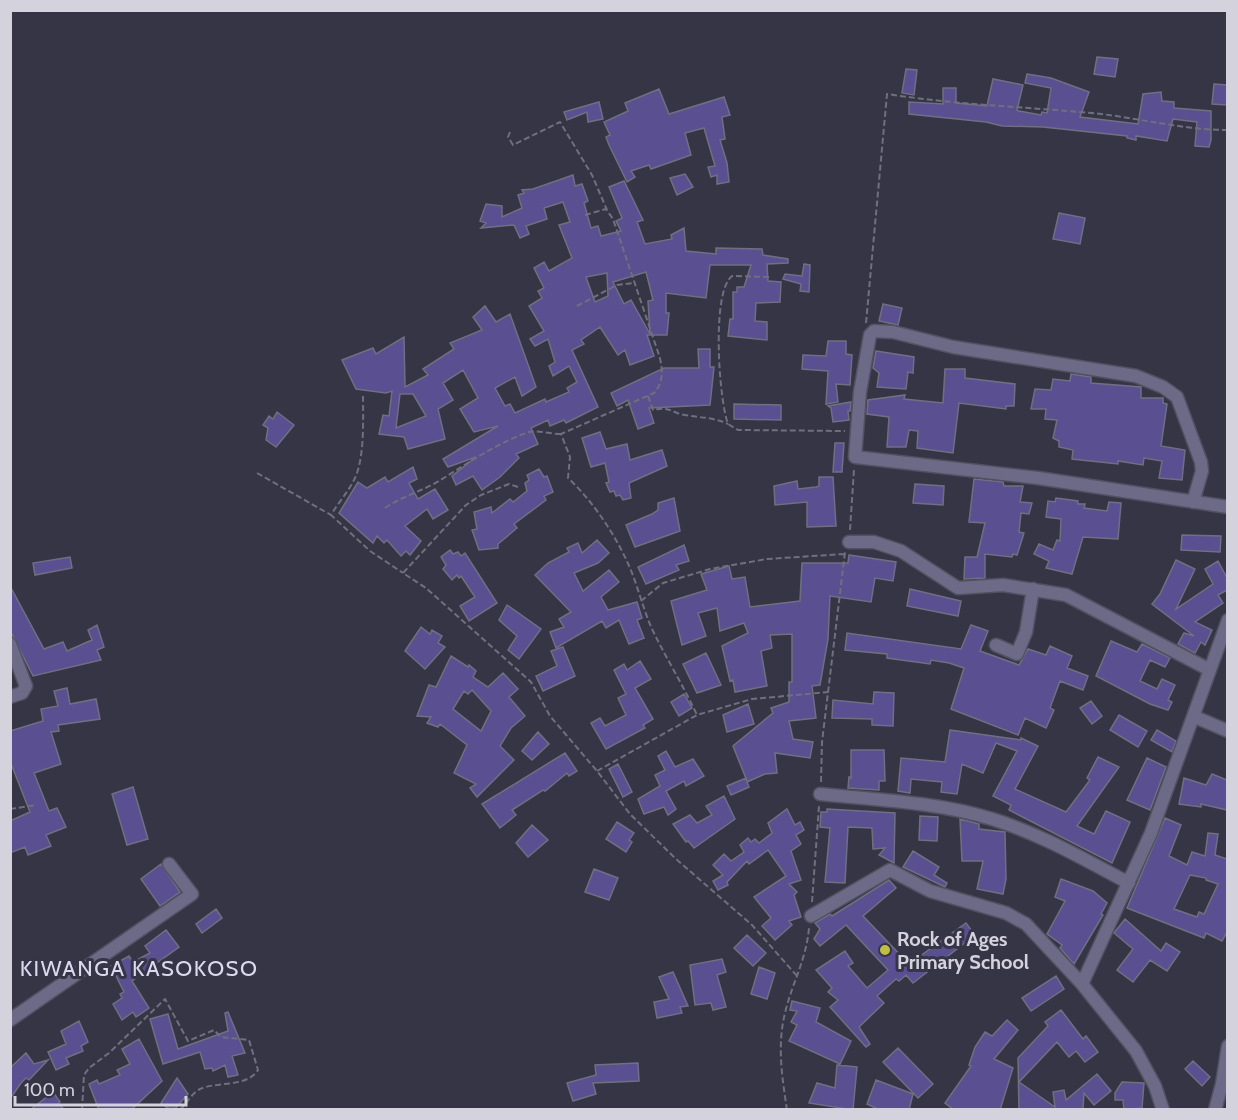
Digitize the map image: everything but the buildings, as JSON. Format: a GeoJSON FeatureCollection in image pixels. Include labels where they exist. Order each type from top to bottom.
{"type":"FeatureCollection","features":[{"type":"Feature","properties":{"kind":"street"},"geometry":{"type":"LineString","coordinates":[[1193,502],[1202,471],[1202,462],[1177,397],[1163,387],[1136,376],[952,347],[893,332],[874,331],[870,335],[860,393],[855,457],[1038,478],[1193,502],[1227,507]]}},
{"type":"Feature","properties":{"kind":"street"},"geometry":{"type":"LineString","coordinates":[[847,548],[874,542],[901,551],[958,588],[984,584],[1051,591],[1083,602],[1210,670]]}},
{"type":"Feature","properties":{"kind":"street"},"geometry":{"type":"LineString","coordinates":[[996,645],[1017,654],[1026,632],[1033,589]]}},
{"type":"Feature","properties":{"kind":"street"},"geometry":{"type":"LineString","coordinates":[[1082,984],[1151,833],[1195,717],[1227,620]]}},
{"type":"Feature","properties":{"kind":"street"},"geometry":{"type":"LineString","coordinates":[[10,644],[26,686],[22,693],[10,697]]}},
{"type":"Feature","properties":{"kind":"street"},"geometry":{"type":"LineString","coordinates":[[1195,717],[1227,731]]}},
{"type":"Feature","properties":{"kind":"street"},"geometry":{"type":"LineString","coordinates":[[820,794],[945,808],[992,819],[1032,833],[1129,883]]}},
{"type":"Feature","properties":{"kind":"street"},"geometry":{"type":"LineString","coordinates":[[10,1020],[192,894],[169,864]]}},
{"type":"Feature","properties":{"kind":"street"},"geometry":{"type":"LineString","coordinates":[[811,916],[890,870],[930,891],[1006,913],[1026,924],[1082,984],[1136,1051],[1155,1086],[1163,1110]]}},
{"type":"Feature","properties":{"kind":"street"},"geometry":{"type":"LineString","coordinates":[[1215,1110],[1222,1084],[1227,1046]]}},
{"type":"Feature","properties":{"kind":"path"},"geometry":{"type":"LineString","coordinates":[[870,335],[865,320],[874,262],[887,94],[958,103],[1119,116],[1202,130],[1227,130]]}},
{"type":"Feature","properties":{"kind":"path"},"geometry":{"type":"LineString","coordinates":[[385,508],[414,490],[437,482],[486,452],[531,431],[546,435],[561,434],[596,416],[654,393],[661,383],[662,364],[613,219],[592,175],[561,122],[513,145],[508,137],[510,132]]}},
{"type":"Feature","properties":{"kind":"path"},"geometry":{"type":"LineString","coordinates":[[585,215],[601,209],[607,210]]}},
{"type":"Feature","properties":{"kind":"path"},"geometry":{"type":"LineString","coordinates":[[728,424],[720,377],[718,321],[721,303],[728,279],[732,276],[769,277]]}},
{"type":"Feature","properties":{"kind":"path"},"geometry":{"type":"LineString","coordinates":[[577,306],[608,290],[633,283]]}},
{"type":"Feature","properties":{"kind":"path"},"geometry":{"type":"LineString","coordinates":[[331,515],[355,478],[363,442],[361,418],[363,396]]}},
{"type":"Feature","properties":{"kind":"path"},"geometry":{"type":"LineString","coordinates":[[648,396],[654,410],[672,408],[682,415],[713,417],[738,430],[857,431]]}},
{"type":"Feature","properties":{"kind":"path"},"geometry":{"type":"LineString","coordinates":[[561,434],[570,457],[568,478],[587,496],[617,542],[632,573],[651,627],[679,676],[696,715]]}},
{"type":"Feature","properties":{"kind":"path"},"geometry":{"type":"LineString","coordinates":[[257,473],[331,515],[370,551],[426,588],[531,682],[555,724],[597,771],[646,832],[752,925],[798,977]]}},
{"type":"Feature","properties":{"kind":"path"},"geometry":{"type":"LineString","coordinates":[[403,573],[466,505],[481,495],[509,484],[518,487]]}},
{"type":"Feature","properties":{"kind":"path"},"geometry":{"type":"LineString","coordinates":[[641,601],[663,583],[710,568],[847,548]]}},
{"type":"Feature","properties":{"kind":"path"},"geometry":{"type":"LineString","coordinates":[[597,771],[696,715],[752,699],[828,692]]}},
{"type":"Feature","properties":{"kind":"path"},"geometry":{"type":"LineString","coordinates":[[10,809],[37,805]]}},
{"type":"Feature","properties":{"kind":"path"},"geometry":{"type":"LineString","coordinates":[[82,1110],[84,1075],[89,1068],[109,1053],[165,999],[188,1041],[214,1030],[221,1037],[249,1040],[258,1070],[254,1076],[238,1082],[199,1089],[180,1110]]}},
{"type":"Feature","properties":{"kind":"place","name":"Rock of Ages Primary School"},"geometry":{"type":"Point","coordinates":[885,950]}},
{"type":"Feature","properties":{"kind":"district","name":"KIWANGA KASOKOSO"},"geometry":{"type":"Point","coordinates":[139,968]}}]}
